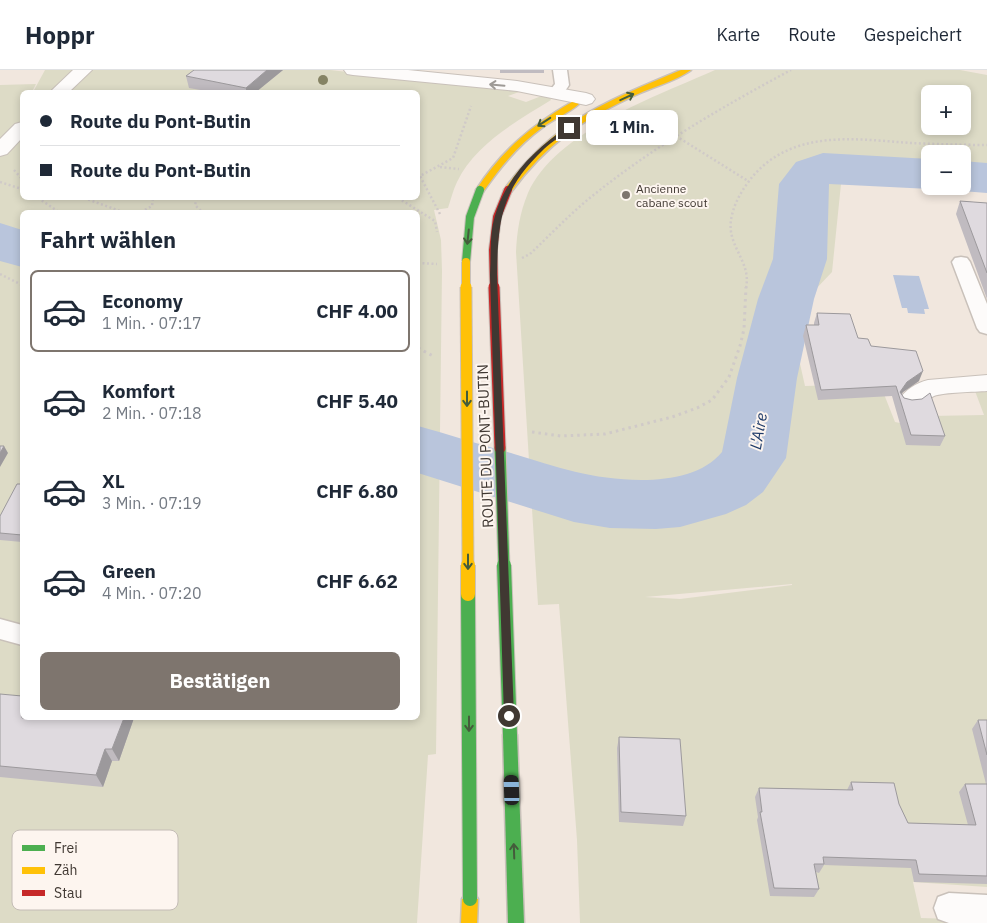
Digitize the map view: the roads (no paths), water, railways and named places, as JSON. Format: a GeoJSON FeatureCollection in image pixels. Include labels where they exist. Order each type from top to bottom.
{"type":"FeatureCollection","features":[{"type":"Feature","properties":{"kind":"main road","name":"ROUTE DU PONT-BUTIN"},"geometry":{"type":"LineString","coordinates":[[516,923],[493,250],[497,218],[508,190],[522,168],[543,146],[569,128],[605,108],[688,70]]}},
{"type":"Feature","properties":{"kind":"main road","name":"ROUTE DU PONT-BUTIN"},"geometry":{"type":"LineString","coordinates":[[469,923],[466,252],[470,217],[480,190],[497,161],[508,149],[550,118],[590,97]]}},
{"type":"Feature","properties":{"kind":"street"},"geometry":{"type":"LineString","coordinates":[[61,90],[83,70]]}},
{"type":"Feature","properties":{"kind":"street"},"geometry":{"type":"LineString","coordinates":[[353,70],[517,86],[590,97]]}},
{"type":"Feature","properties":{"kind":"street"},"geometry":{"type":"LineString","coordinates":[[0,150],[20,130]]}},
{"type":"Feature","properties":{"kind":"street"},"geometry":{"type":"LineString","coordinates":[[910,401],[928,388],[987,382]]}},
{"type":"Feature","properties":{"kind":"lane"},"geometry":{"type":"LineString","coordinates":[[555,93],[562,85],[560,70]]}},
{"type":"Feature","properties":{"kind":"lane"},"geometry":{"type":"LineString","coordinates":[[961,262],[987,328]]}},
{"type":"Feature","properties":{"kind":"lane"},"geometry":{"type":"LineString","coordinates":[[0,629],[20,634]]}},
{"type":"Feature","properties":{"kind":"lane"},"geometry":{"type":"LineString","coordinates":[[949,908],[987,910]]}},
{"type":"Feature","properties":{"kind":"water"},"geometry":{"type":"Polygon","coordinates":[[[893,275],[919,276],[929,309],[924,309],[925,314],[908,313],[907,308],[902,308],[893,275]]]}},
{"type":"Feature","properties":{"kind":"waterway","name":"L'Aire"},"geometry":{"type":"LineString","coordinates":[[420,450],[566,495],[610,503],[656,504],[680,502],[723,488],[740,475],[753,458],[767,378],[786,299],[800,259],[804,184],[813,172],[823,168],[921,173]]}},
{"type":"Feature","properties":{"kind":"waterway","name":"L'Aire"},"geometry":{"type":"LineString","coordinates":[[971,177],[987,178]]}},
{"type":"Feature","properties":{"kind":"waterway","name":"L'Aire"},"geometry":{"type":"LineString","coordinates":[[0,239],[20,250]]}},
{"type":"Feature","properties":{"kind":"place","name":"Ancienne cabane scout"},"geometry":{"type":"Point","coordinates":[626,195]}}]}
